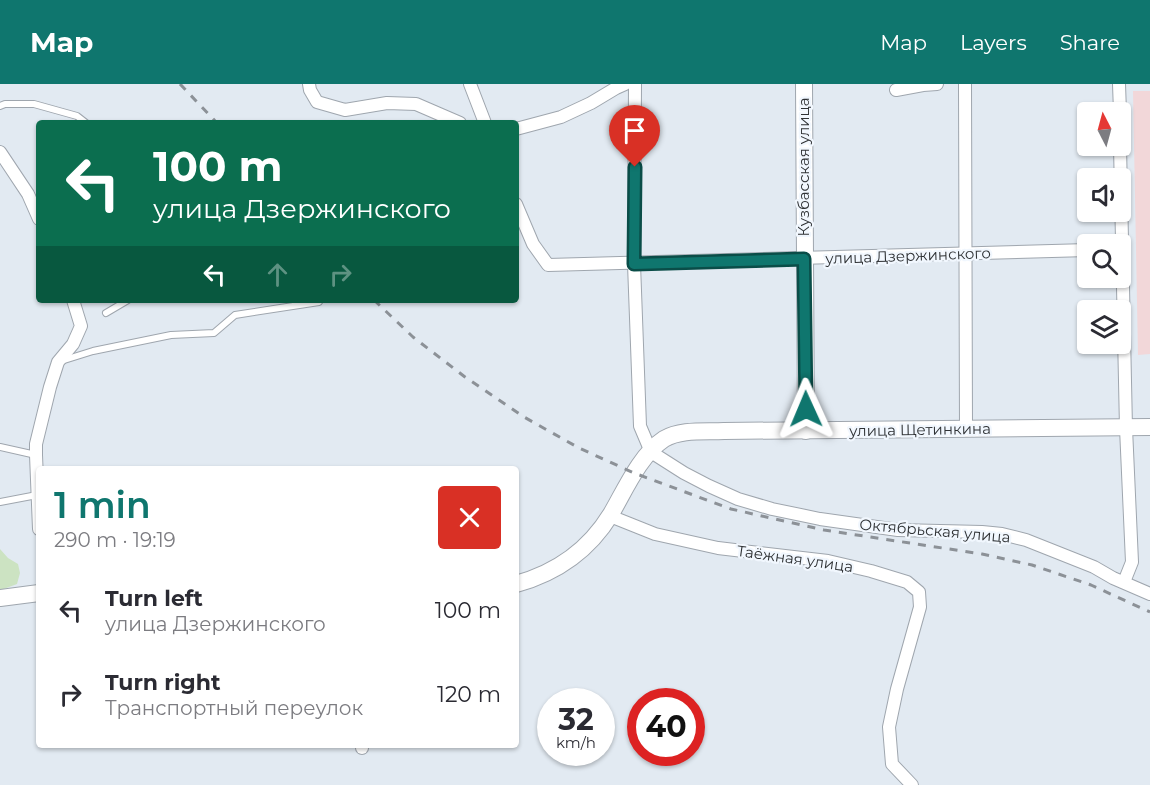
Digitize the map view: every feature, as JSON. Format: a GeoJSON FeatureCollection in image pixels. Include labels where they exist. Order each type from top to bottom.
{"type":"FeatureCollection","features":[{"type":"Feature","properties":{"kind":"street"},"geometry":{"type":"LineString","coordinates":[[309,84],[317,102],[345,110],[387,103],[416,104],[452,120]]}},
{"type":"Feature","properties":{"kind":"street"},"geometry":{"type":"LineString","coordinates":[[470,84],[484,120]]}},
{"type":"Feature","properties":{"kind":"street"},"geometry":{"type":"LineString","coordinates":[[519,128],[561,117],[625,84]]}},
{"type":"Feature","properties":{"kind":"street"},"geometry":{"type":"LineString","coordinates":[[635,84],[634,264],[640,426],[651,452]]}},
{"type":"Feature","properties":{"kind":"street","name":"Кузбасская улица"},"geometry":{"type":"LineString","coordinates":[[804,84],[806,431]]}},
{"type":"Feature","properties":{"kind":"street"},"geometry":{"type":"LineString","coordinates":[[896,90],[938,84]]}},
{"type":"Feature","properties":{"kind":"street"},"geometry":{"type":"LineString","coordinates":[[965,84],[966,429]]}},
{"type":"Feature","properties":{"kind":"street"},"geometry":{"type":"LineString","coordinates":[[1119,84],[1119,102]]}},
{"type":"Feature","properties":{"kind":"street"},"geometry":{"type":"LineString","coordinates":[[0,152],[28,194],[36,212]]}},
{"type":"Feature","properties":{"kind":"street"},"geometry":{"type":"LineString","coordinates":[[1120,156],[1122,234]]}},
{"type":"Feature","properties":{"kind":"street","name":"улица Дзержинского"},"geometry":{"type":"LineString","coordinates":[[519,211],[533,244],[549,266],[1077,250]]}},
{"type":"Feature","properties":{"kind":"street"},"geometry":{"type":"LineString","coordinates":[[1123,288],[1132,562],[1124,582]]}},
{"type":"Feature","properties":{"kind":"street"},"geometry":{"type":"LineString","coordinates":[[36,466],[36,444],[50,387],[58,362],[73,344],[81,326],[74,303]]}},
{"type":"Feature","properties":{"kind":"street","name":"улица Щетинкина"},"geometry":{"type":"LineString","coordinates":[[519,583],[550,572],[567,562],[596,535],[610,516],[633,473],[651,452],[665,439],[684,433],[1150,427]]}},
{"type":"Feature","properties":{"kind":"street","name":"Октябрьская улица"},"geometry":{"type":"LineString","coordinates":[[651,452],[709,486],[738,499],[772,509],[820,519],[898,530],[1002,534],[1026,540],[1094,567],[1150,594]]}},
{"type":"Feature","properties":{"kind":"street","name":"Таёжная улица"},"geometry":{"type":"LineString","coordinates":[[610,516],[655,534],[718,548],[828,561],[872,571],[907,582],[919,592],[920,607],[897,688],[889,727],[892,764],[912,785]]}},
{"type":"Feature","properties":{"kind":"street"},"geometry":{"type":"LineString","coordinates":[[0,598],[36,593]]}},
{"type":"Feature","properties":{"kind":"lane"},"geometry":{"type":"LineString","coordinates":[[0,106],[34,104],[77,116],[82,120]]}},
{"type":"Feature","properties":{"kind":"lane"},"geometry":{"type":"LineString","coordinates":[[106,313],[123,303]]}},
{"type":"Feature","properties":{"kind":"lane"},"geometry":{"type":"LineString","coordinates":[[58,362],[93,351],[171,335],[214,333],[235,315],[319,303]]}},
{"type":"Feature","properties":{"kind":"lane"},"geometry":{"type":"LineString","coordinates":[[0,447],[36,455]]}},
{"type":"Feature","properties":{"kind":"lane"},"geometry":{"type":"LineString","coordinates":[[0,502],[36,495]]}},
{"type":"Feature","properties":{"kind":"shaded area"},"geometry":{"type":"Polygon","coordinates":[[[1133,91],[1150,91],[1150,354],[1138,355],[1133,91]]]}},
{"type":"Feature","properties":{"kind":"green space"},"geometry":{"type":"Polygon","coordinates":[[[0,549],[18,564],[20,573],[17,584],[1,590],[0,589],[0,549]]]}},
{"type":"Feature","properties":{"kind":"railway"},"geometry":{"type":"LineString","coordinates":[[180,84],[214,120]]}},
{"type":"Feature","properties":{"kind":"railway"},"geometry":{"type":"LineString","coordinates":[[377,303],[413,337],[465,377],[524,417],[579,448],[634,473],[731,509],[824,530],[982,554],[1032,565],[1091,585],[1150,612]]}},
{"type":"Feature","properties":{"kind":"route"},"geometry":{"type":"LineString","coordinates":[[635,167],[634,264],[804,259],[806,409]]}}]}
